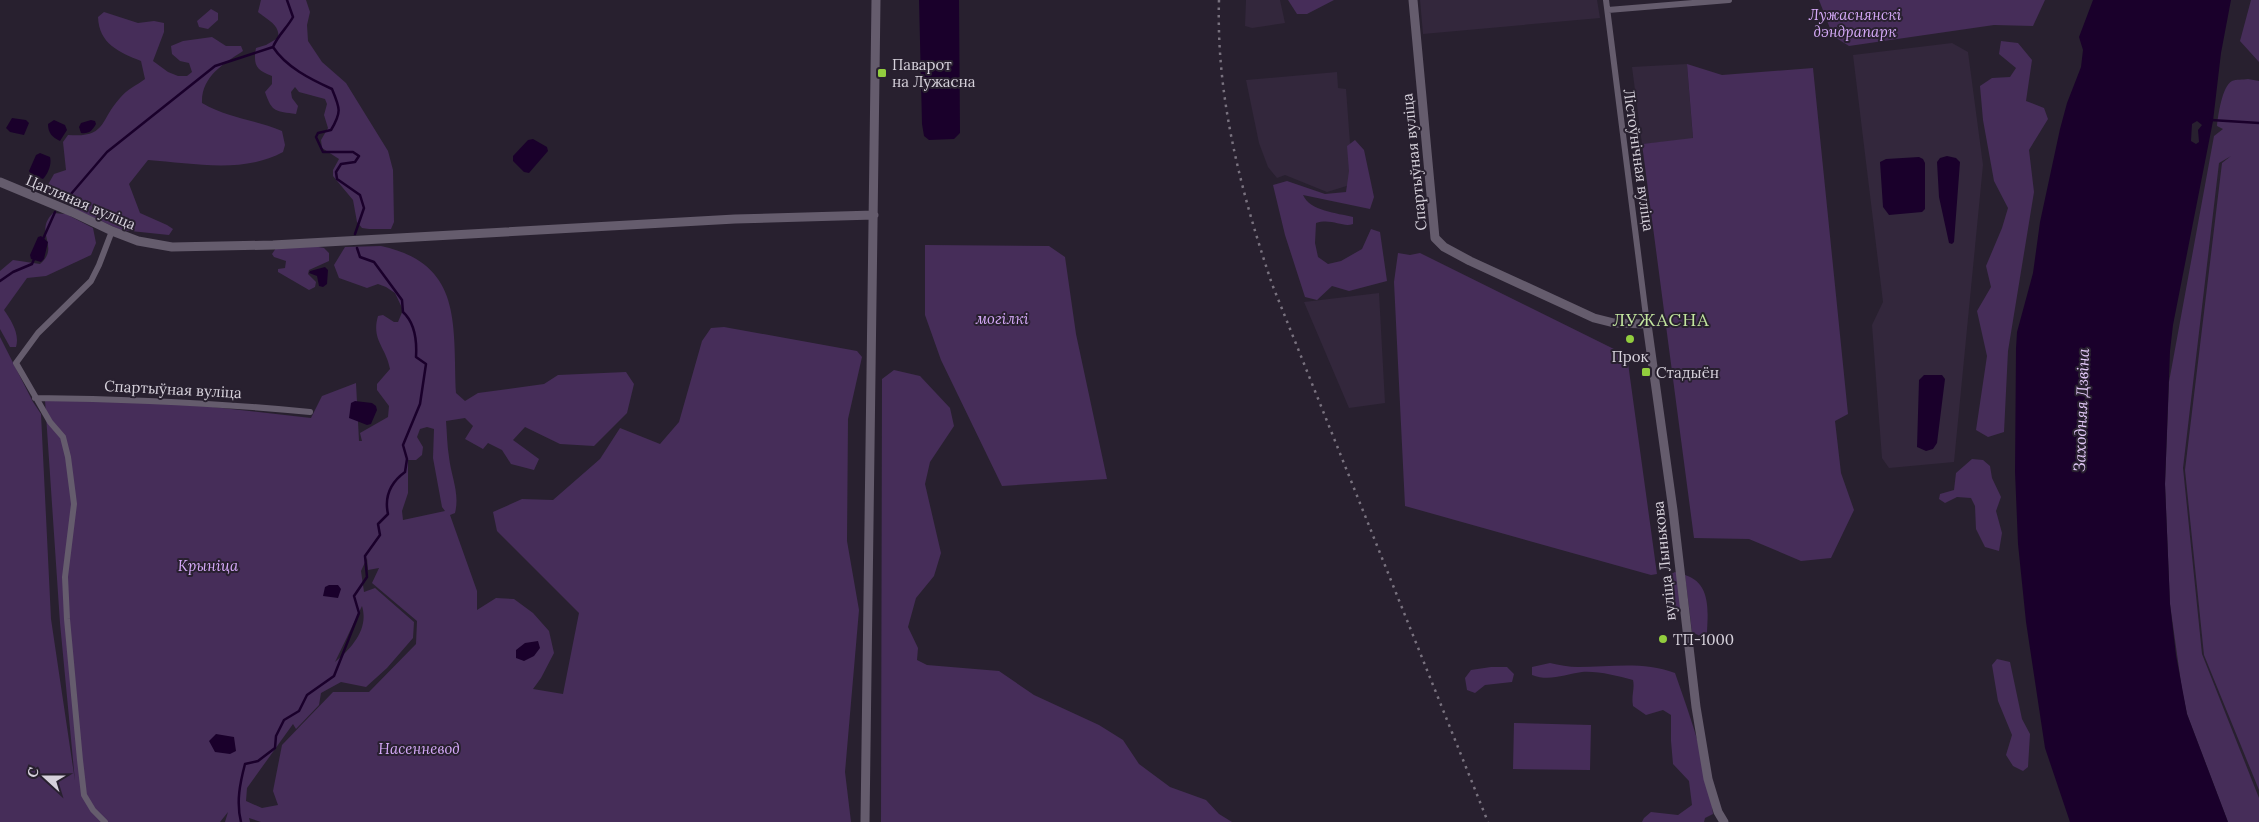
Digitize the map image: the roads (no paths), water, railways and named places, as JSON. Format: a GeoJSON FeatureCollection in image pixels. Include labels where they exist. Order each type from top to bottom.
{"type":"FeatureCollection","features":[{"type":"Feature","properties":{"kind":"street"},"geometry":{"type":"LineString","coordinates":[[865,822],[876,0]]}},
{"type":"Feature","properties":{"kind":"street","name":"Спартыўная вуліца"},"geometry":{"type":"LineString","coordinates":[[1413,0],[1435,238],[1444,247],[1470,261],[1594,318],[1614,323],[1647,324]]}},
{"type":"Feature","properties":{"kind":"street","name":"Лістоўнічная вуліца"},"geometry":{"type":"LineString","coordinates":[[1606,0],[1647,324]]}},
{"type":"Feature","properties":{"kind":"street"},"geometry":{"type":"LineString","coordinates":[[1608,10],[1728,0]]}},
{"type":"Feature","properties":{"kind":"street","name":"Цагляная вуліца"},"geometry":{"type":"LineString","coordinates":[[0,182],[112,232],[138,241],[172,247],[241,246],[735,219],[874,215]]}},
{"type":"Feature","properties":{"kind":"street"},"geometry":{"type":"LineString","coordinates":[[105,822],[93,810],[84,795],[79,751],[67,619],[66,577],[74,504],[71,474],[63,437],[50,422],[16,363],[38,333],[91,282],[100,265],[112,232]]}},
{"type":"Feature","properties":{"kind":"street","name":"вуліца Лынькова"},"geometry":{"type":"LineString","coordinates":[[1647,324],[1678,549],[1696,707],[1708,779],[1718,812],[1724,822]]}},
{"type":"Feature","properties":{"kind":"street","name":"Спартыўная вуліца"},"geometry":{"type":"LineString","coordinates":[[35,398],[139,399],[238,405],[310,412]]}},
{"type":"Feature","properties":{"kind":"water"},"geometry":{"type":"Polygon","coordinates":[[[919,0],[959,0],[960,133],[954,139],[929,140],[924,136],[922,124],[919,0]]]}},
{"type":"Feature","properties":{"kind":"water","name":"Заходняя Дзвіна"},"geometry":{"type":"Polygon","coordinates":[[[2093,0],[2231,0],[2221,53],[2213,121],[2173,325],[2170,351],[2165,484],[2170,604],[2176,655],[2187,714],[2228,822],[2070,822],[2045,748],[2026,622],[2018,544],[2015,472],[2016,348],[2017,332],[2033,273],[2040,222],[2060,129],[2067,103],[2081,67],[2083,50],[2079,37],[2093,0]],[[2197,121],[2192,124],[2191,141],[2196,144],[2199,142],[2198,130],[2202,125],[2197,121]]]}},
{"type":"Feature","properties":{"kind":"water"},"geometry":{"type":"Polygon","coordinates":[[[12,118],[26,120],[29,123],[24,135],[10,132],[6,128],[12,118]]]}},
{"type":"Feature","properties":{"kind":"water"},"geometry":{"type":"Polygon","coordinates":[[[54,120],[65,125],[67,130],[60,141],[49,130],[48,124],[54,120]]]}},
{"type":"Feature","properties":{"kind":"water"},"geometry":{"type":"Polygon","coordinates":[[[91,120],[95,121],[96,124],[90,132],[81,133],[79,127],[81,123],[91,120]]]}},
{"type":"Feature","properties":{"kind":"water"},"geometry":{"type":"Polygon","coordinates":[[[533,139],[547,147],[548,151],[529,173],[524,172],[513,161],[513,156],[528,140],[533,139]]]}},
{"type":"Feature","properties":{"kind":"water"},"geometry":{"type":"Polygon","coordinates":[[[40,153],[50,157],[49,169],[43,179],[31,175],[29,171],[36,155],[40,153]]]}},
{"type":"Feature","properties":{"kind":"water"},"geometry":{"type":"Polygon","coordinates":[[[1947,156],[1956,158],[1960,162],[1954,242],[1952,244],[1949,243],[1939,197],[1937,162],[1940,158],[1947,156]]]}},
{"type":"Feature","properties":{"kind":"water"},"geometry":{"type":"Polygon","coordinates":[[[1919,157],[1925,163],[1925,209],[1922,212],[1889,215],[1883,207],[1880,162],[1886,159],[1919,157]]]}},
{"type":"Feature","properties":{"kind":"water"},"geometry":{"type":"Polygon","coordinates":[[[41,236],[48,242],[44,259],[41,262],[31,259],[30,255],[38,237],[41,236]]]}},
{"type":"Feature","properties":{"kind":"water"},"geometry":{"type":"Polygon","coordinates":[[[325,267],[328,270],[327,284],[323,287],[319,286],[317,276],[309,273],[310,271],[325,267]]]}},
{"type":"Feature","properties":{"kind":"water"},"geometry":{"type":"Polygon","coordinates":[[[1924,375],[1942,375],[1945,379],[1937,443],[1933,449],[1926,451],[1917,447],[1919,380],[1924,375]]]}},
{"type":"Feature","properties":{"kind":"water"},"geometry":{"type":"Polygon","coordinates":[[[355,401],[372,403],[376,406],[377,410],[371,424],[367,425],[349,418],[351,403],[355,401]]]}},
{"type":"Feature","properties":{"kind":"water"},"geometry":{"type":"Polygon","coordinates":[[[338,585],[341,589],[338,598],[323,596],[325,587],[338,585]]]}},
{"type":"Feature","properties":{"kind":"water"},"geometry":{"type":"Polygon","coordinates":[[[538,641],[540,648],[534,656],[524,661],[516,658],[516,650],[525,643],[538,641]]]}},
{"type":"Feature","properties":{"kind":"water"},"geometry":{"type":"Polygon","coordinates":[[[216,734],[234,737],[236,751],[230,754],[215,752],[209,741],[216,734]]]}},
{"type":"Feature","properties":{"kind":"waterway"},"geometry":{"type":"LineString","coordinates":[[287,0],[293,17],[273,47],[285,61],[307,77],[332,89],[339,110],[337,119],[331,130],[318,133],[316,137],[323,152],[353,152],[359,156],[355,162],[341,164],[336,172],[337,179],[360,195],[364,208],[355,234]]}},
{"type":"Feature","properties":{"kind":"waterway"},"geometry":{"type":"LineString","coordinates":[[65,201],[107,152],[215,66],[273,47]]}},
{"type":"Feature","properties":{"kind":"waterway"},"geometry":{"type":"LineString","coordinates":[[2211,120],[2259,123]]}},
{"type":"Feature","properties":{"kind":"waterway"},"geometry":{"type":"LineString","coordinates":[[43,239],[55,212]]}},
{"type":"Feature","properties":{"kind":"waterway"},"geometry":{"type":"LineString","coordinates":[[241,822],[240,785],[245,764],[258,761],[275,748],[276,736],[284,720],[299,711],[307,695],[334,676],[359,613],[354,596],[367,577],[365,556],[380,535],[378,524],[388,514],[387,501],[389,490],[405,472],[407,459],[403,445],[420,404],[426,364],[416,357],[413,327],[403,312],[402,300],[374,262],[360,257],[357,248]]}},
{"type":"Feature","properties":{"kind":"waterway"},"geometry":{"type":"LineString","coordinates":[[0,281],[13,272],[32,264],[35,257]]}},
{"type":"Feature","properties":{"kind":"railway"},"geometry":{"type":"LineString","coordinates":[[1219,0],[1219,36],[1226,108],[1250,214],[1272,284],[1488,822]]}},
{"type":"Feature","properties":{"kind":"place","name":"Паварот на Лужасна"},"geometry":{"type":"Point","coordinates":[882,73]}},
{"type":"Feature","properties":{"kind":"place","name":"Прок"},"geometry":{"type":"Point","coordinates":[1630,339]}},
{"type":"Feature","properties":{"kind":"place","name":"Стадыён"},"geometry":{"type":"Point","coordinates":[1646,372]}},
{"type":"Feature","properties":{"kind":"place","name":"ТП-1000"},"geometry":{"type":"Point","coordinates":[1663,639]}},
{"type":"Feature","properties":{"kind":"district","name":"ЛУЖАСНА"},"geometry":{"type":"Point","coordinates":[1661,319]}},
{"type":"Feature","properties":{"kind":"park label","name":"Лужаснянскі дэндрапарк"},"geometry":{"type":"Point","coordinates":[1855,22]}},
{"type":"Feature","properties":{"kind":"park label","name":"могілкі"},"geometry":{"type":"Point","coordinates":[1002,318]}},
{"type":"Feature","properties":{"kind":"park label","name":"Крыніца"},"geometry":{"type":"Point","coordinates":[208,565]}},
{"type":"Feature","properties":{"kind":"park label","name":"Насенневод"},"geometry":{"type":"Point","coordinates":[419,748]}}]}
